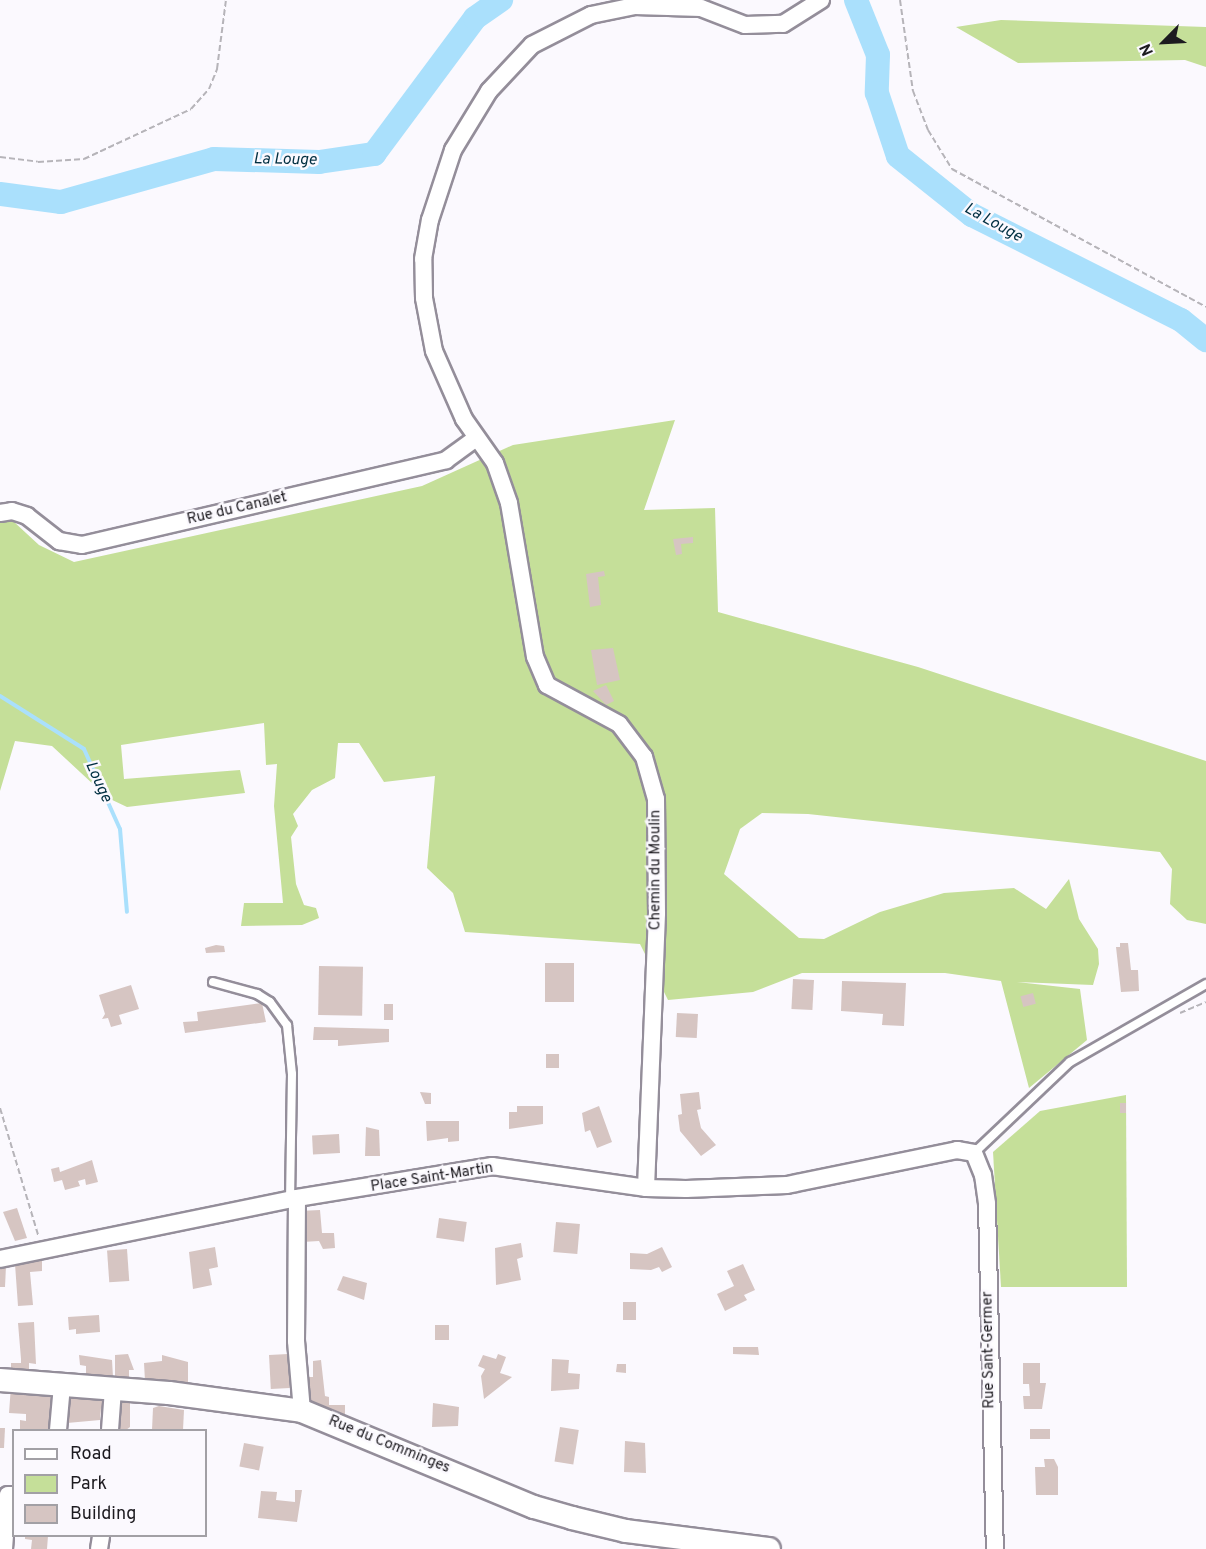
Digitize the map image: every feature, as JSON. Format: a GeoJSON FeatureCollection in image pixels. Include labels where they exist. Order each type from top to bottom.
{"type":"FeatureCollection","features":[{"type":"Feature","properties":{"kind":"street","name":"Chemin du Moulin"},"geometry":{"type":"LineString","coordinates":[[646,1188],[657,913],[656,799],[644,757],[619,724],[547,685],[535,657],[509,503],[495,463],[476,439],[434,351],[424,298],[423,259],[430,220],[453,150],[489,91],[532,45],[591,15],[635,6],[701,8],[745,25],[783,24],[821,0]]}},
{"type":"Feature","properties":{"kind":"street","name":"Rue du Canalet"},"geometry":{"type":"LineString","coordinates":[[0,513],[12,511],[27,516],[59,541],[82,545],[446,460],[476,439]]}},
{"type":"Feature","properties":{"kind":"street","name":"Place Saint-Martin"},"geometry":{"type":"LineString","coordinates":[[0,1259],[293,1199],[492,1166],[646,1188],[787,1185],[957,1150],[974,1153]]}},
{"type":"Feature","properties":{"kind":"street","name":"Rue Sant-Germer"},"geometry":{"type":"LineString","coordinates":[[974,1153],[983,1175],[987,1204],[995,1549]]}},
{"type":"Feature","properties":{"kind":"street"},"geometry":{"type":"LineString","coordinates":[[293,1199],[296,1341],[302,1412]]}},
{"type":"Feature","properties":{"kind":"street","name":"Rue du Comminges"},"geometry":{"type":"LineString","coordinates":[[0,1380],[113,1389],[302,1412],[534,1507],[626,1531],[769,1549]]}},
{"type":"Feature","properties":{"kind":"street"},"geometry":{"type":"LineString","coordinates":[[58,1429],[62,1385]]}},
{"type":"Feature","properties":{"kind":"street"},"geometry":{"type":"LineString","coordinates":[[110,1429],[113,1389]]}},
{"type":"Feature","properties":{"kind":"street"},"geometry":{"type":"LineString","coordinates":[[4,1549],[8,1495],[12,1495]]}},
{"type":"Feature","properties":{"kind":"lane"},"geometry":{"type":"LineString","coordinates":[[213,982],[257,994],[270,1002],[287,1025],[292,1074],[293,1199]]}},
{"type":"Feature","properties":{"kind":"lane"},"geometry":{"type":"LineString","coordinates":[[974,1153],[1070,1062],[1206,984]]}},
{"type":"Feature","properties":{"kind":"path"},"geometry":{"type":"LineString","coordinates":[[0,157],[38,162],[84,159],[191,109],[209,89],[217,69],[226,0]]}},
{"type":"Feature","properties":{"kind":"path"},"geometry":{"type":"LineString","coordinates":[[900,0],[913,90],[928,130],[952,169],[1206,307]]}},
{"type":"Feature","properties":{"kind":"path"},"geometry":{"type":"LineString","coordinates":[[0,1108],[38,1235],[28,1239]]}},
{"type":"Feature","properties":{"kind":"green space"},"geometry":{"type":"Polygon","coordinates":[[[1001,20],[1206,27],[1206,67],[1185,60],[1018,63],[956,27],[1001,20]]]}},
{"type":"Feature","properties":{"kind":"green space"},"geometry":{"type":"Polygon","coordinates":[[[675,420],[644,510],[715,508],[718,612],[918,667],[1206,761],[1206,924],[1187,920],[1170,904],[1172,869],[1160,852],[808,814],[762,813],[740,829],[724,874],[799,938],[824,939],[880,912],[944,893],[1014,888],[1046,909],[1069,879],[1079,919],[1098,949],[1099,964],[1093,985],[1017,982],[1080,989],[1087,1040],[1029,1088],[1001,981],[945,973],[802,973],[753,992],[668,1000],[640,944],[465,932],[453,893],[427,868],[435,776],[384,782],[359,743],[338,743],[335,778],[312,790],[293,814],[298,826],[291,837],[296,884],[304,905],[316,908],[319,918],[302,925],[241,926],[244,903],[283,903],[274,806],[277,764],[266,765],[264,723],[121,745],[124,779],[240,770],[245,793],[127,807],[108,798],[52,746],[15,741],[0,791],[0,523],[13,521],[39,545],[74,562],[422,486],[513,445],[675,420]]]}},
{"type":"Feature","properties":{"kind":"green space"},"geometry":{"type":"Polygon","coordinates":[[[1126,1095],[1127,1287],[1001,1287],[993,1152],[1040,1111],[1126,1095]]]}},
{"type":"Feature","properties":{"kind":"building"},"geometry":{"type":"Polygon","coordinates":[[[693,537],[693,543],[681,544],[682,554],[676,555],[673,539],[693,537]]]}},
{"type":"Feature","properties":{"kind":"building"},"geometry":{"type":"Polygon","coordinates":[[[604,571],[605,576],[598,577],[601,605],[590,607],[586,574],[604,571]]]}},
{"type":"Feature","properties":{"kind":"building"},"geometry":{"type":"Polygon","coordinates":[[[613,648],[620,680],[597,685],[591,650],[613,648]]]}},
{"type":"Feature","properties":{"kind":"building"},"geometry":{"type":"Polygon","coordinates":[[[606,685],[614,701],[606,705],[593,691],[606,685]]]}},
{"type":"Feature","properties":{"kind":"building"},"geometry":{"type":"Polygon","coordinates":[[[1120,943],[1128,943],[1131,970],[1138,970],[1139,991],[1121,992],[1116,947],[1120,947],[1120,943]]]}},
{"type":"Feature","properties":{"kind":"building"},"geometry":{"type":"Polygon","coordinates":[[[216,945],[224,946],[225,952],[206,953],[205,948],[216,945]]]}},
{"type":"Feature","properties":{"kind":"building"},"geometry":{"type":"Polygon","coordinates":[[[545,963],[574,963],[574,1002],[545,1002],[545,963]]]}},
{"type":"Feature","properties":{"kind":"building"},"geometry":{"type":"Polygon","coordinates":[[[319,966],[363,967],[362,1016],[318,1015],[319,966]]]}},
{"type":"Feature","properties":{"kind":"building"},"geometry":{"type":"Polygon","coordinates":[[[793,979],[814,980],[812,1010],[791,1009],[793,979]]]}},
{"type":"Feature","properties":{"kind":"building"},"geometry":{"type":"Polygon","coordinates":[[[842,981],[906,983],[904,1026],[882,1025],[883,1014],[841,1011],[842,981]]]}},
{"type":"Feature","properties":{"kind":"building"},"geometry":{"type":"Polygon","coordinates":[[[131,985],[139,1009],[119,1015],[122,1024],[111,1027],[108,1018],[102,1019],[105,1014],[99,995],[131,985]]]}},
{"type":"Feature","properties":{"kind":"building"},"geometry":{"type":"Polygon","coordinates":[[[1033,993],[1036,1004],[1023,1007],[1020,996],[1033,993]]]}},
{"type":"Feature","properties":{"kind":"building"},"geometry":{"type":"Polygon","coordinates":[[[262,1003],[266,1022],[185,1033],[183,1022],[198,1021],[197,1012],[262,1003]]]}},
{"type":"Feature","properties":{"kind":"building"},"geometry":{"type":"Polygon","coordinates":[[[384,1004],[393,1004],[393,1020],[384,1020],[384,1004]]]}},
{"type":"Feature","properties":{"kind":"building"},"geometry":{"type":"Polygon","coordinates":[[[677,1013],[698,1014],[697,1038],[676,1037],[677,1013]]]}},
{"type":"Feature","properties":{"kind":"building"},"geometry":{"type":"Polygon","coordinates":[[[314,1027],[389,1029],[389,1042],[338,1046],[338,1040],[313,1040],[314,1027]]]}},
{"type":"Feature","properties":{"kind":"building"},"geometry":{"type":"Polygon","coordinates":[[[546,1054],[559,1054],[559,1068],[546,1068],[546,1054]]]}},
{"type":"Feature","properties":{"kind":"building"},"geometry":{"type":"Polygon","coordinates":[[[420,1092],[431,1093],[431,1104],[425,1104],[420,1092]]]}},
{"type":"Feature","properties":{"kind":"building"},"geometry":{"type":"Polygon","coordinates":[[[699,1092],[701,1109],[697,1110],[701,1128],[716,1145],[701,1156],[680,1131],[678,1115],[682,1114],[680,1094],[699,1092]]]}},
{"type":"Feature","properties":{"kind":"building"},"geometry":{"type":"Polygon","coordinates":[[[1120,1103],[1126,1103],[1126,1113],[1120,1113],[1120,1103]]]}},
{"type":"Feature","properties":{"kind":"building"},"geometry":{"type":"Polygon","coordinates":[[[517,1106],[543,1106],[543,1124],[509,1129],[509,1112],[517,1112],[517,1106]]]}},
{"type":"Feature","properties":{"kind":"building"},"geometry":{"type":"Polygon","coordinates":[[[599,1106],[612,1142],[597,1148],[590,1130],[585,1132],[582,1113],[599,1106]]]}},
{"type":"Feature","properties":{"kind":"building"},"geometry":{"type":"Polygon","coordinates":[[[426,1121],[459,1121],[459,1141],[448,1142],[448,1138],[427,1141],[426,1121]]]}},
{"type":"Feature","properties":{"kind":"building"},"geometry":{"type":"Polygon","coordinates":[[[366,1127],[379,1130],[380,1156],[365,1156],[366,1127]]]}},
{"type":"Feature","properties":{"kind":"building"},"geometry":{"type":"Polygon","coordinates":[[[339,1134],[340,1153],[313,1154],[312,1135],[339,1134]]]}},
{"type":"Feature","properties":{"kind":"building"},"geometry":{"type":"Polygon","coordinates":[[[92,1160],[98,1182],[86,1185],[85,1179],[78,1181],[80,1186],[65,1190],[62,1180],[54,1182],[51,1169],[59,1167],[60,1172],[92,1160]]]}},
{"type":"Feature","properties":{"kind":"building"},"geometry":{"type":"Polygon","coordinates":[[[17,1208],[27,1238],[15,1241],[3,1212],[17,1208]]]}},
{"type":"Feature","properties":{"kind":"building"},"geometry":{"type":"Polygon","coordinates":[[[320,1210],[322,1233],[334,1233],[335,1248],[323,1249],[319,1241],[302,1242],[299,1211],[320,1210]]]}},
{"type":"Feature","properties":{"kind":"building"},"geometry":{"type":"Polygon","coordinates":[[[439,1218],[467,1222],[464,1242],[436,1238],[439,1218]]]}},
{"type":"Feature","properties":{"kind":"building"},"geometry":{"type":"Polygon","coordinates":[[[556,1222],[580,1224],[577,1254],[553,1252],[556,1222]]]}},
{"type":"Feature","properties":{"kind":"building"},"geometry":{"type":"Polygon","coordinates":[[[521,1243],[523,1257],[517,1259],[521,1280],[496,1285],[495,1248],[521,1243]]]}},
{"type":"Feature","properties":{"kind":"building"},"geometry":{"type":"Polygon","coordinates":[[[215,1247],[218,1267],[209,1269],[212,1285],[193,1289],[189,1252],[215,1247]]]}},
{"type":"Feature","properties":{"kind":"building"},"geometry":{"type":"Polygon","coordinates":[[[662,1247],[672,1267],[662,1272],[659,1267],[651,1270],[630,1269],[630,1253],[647,1254],[662,1247]]]}},
{"type":"Feature","properties":{"kind":"building"},"geometry":{"type":"Polygon","coordinates":[[[127,1249],[129,1281],[109,1282],[107,1250],[127,1249]]]}},
{"type":"Feature","properties":{"kind":"building"},"geometry":{"type":"Polygon","coordinates":[[[42,1259],[42,1271],[30,1272],[33,1305],[18,1306],[15,1264],[42,1259]]]}},
{"type":"Feature","properties":{"kind":"building"},"geometry":{"type":"Polygon","coordinates":[[[743,1264],[755,1290],[744,1295],[747,1300],[725,1311],[717,1294],[734,1286],[727,1271],[743,1264]]]}},
{"type":"Feature","properties":{"kind":"building"},"geometry":{"type":"Polygon","coordinates":[[[6,1266],[5,1287],[0,1287],[0,1267],[6,1266]]]}},
{"type":"Feature","properties":{"kind":"building"},"geometry":{"type":"Polygon","coordinates":[[[343,1276],[367,1283],[364,1300],[337,1290],[343,1276]]]}},
{"type":"Feature","properties":{"kind":"building"},"geometry":{"type":"Polygon","coordinates":[[[623,1302],[636,1302],[636,1320],[623,1320],[623,1302]]]}},
{"type":"Feature","properties":{"kind":"building"},"geometry":{"type":"Polygon","coordinates":[[[99,1315],[100,1332],[76,1334],[76,1329],[69,1330],[68,1317],[99,1315]]]}},
{"type":"Feature","properties":{"kind":"building"},"geometry":{"type":"Polygon","coordinates":[[[34,1322],[36,1364],[29,1363],[29,1371],[11,1370],[11,1363],[21,1363],[18,1323],[34,1322]]]}},
{"type":"Feature","properties":{"kind":"building"},"geometry":{"type":"Polygon","coordinates":[[[435,1325],[449,1325],[449,1340],[435,1340],[435,1325]]]}},
{"type":"Feature","properties":{"kind":"building"},"geometry":{"type":"Polygon","coordinates":[[[733,1347],[758,1347],[759,1355],[733,1354],[733,1347]]]}},
{"type":"Feature","properties":{"kind":"building"},"geometry":{"type":"Polygon","coordinates":[[[128,1354],[134,1370],[129,1370],[129,1378],[115,1377],[115,1355],[128,1354]]]}},
{"type":"Feature","properties":{"kind":"building"},"geometry":{"type":"Polygon","coordinates":[[[288,1354],[290,1388],[271,1389],[269,1355],[288,1354]]]}},
{"type":"Feature","properties":{"kind":"building"},"geometry":{"type":"Polygon","coordinates":[[[498,1354],[506,1357],[500,1373],[512,1377],[484,1399],[481,1376],[485,1369],[478,1366],[483,1355],[496,1359],[498,1354]]]}},
{"type":"Feature","properties":{"kind":"building"},"geometry":{"type":"Polygon","coordinates":[[[79,1355],[112,1360],[113,1377],[86,1375],[86,1366],[80,1365],[79,1355]]]}},
{"type":"Feature","properties":{"kind":"building"},"geometry":{"type":"Polygon","coordinates":[[[162,1355],[188,1362],[188,1386],[145,1381],[144,1363],[162,1361],[162,1355]]]}},
{"type":"Feature","properties":{"kind":"building"},"geometry":{"type":"Polygon","coordinates":[[[552,1359],[569,1360],[568,1373],[580,1374],[579,1389],[551,1391],[552,1359]]]}},
{"type":"Feature","properties":{"kind":"building"},"geometry":{"type":"Polygon","coordinates":[[[321,1360],[325,1396],[329,1397],[329,1405],[345,1405],[345,1418],[308,1400],[306,1377],[313,1377],[313,1361],[321,1360]]]}},
{"type":"Feature","properties":{"kind":"building"},"geometry":{"type":"Polygon","coordinates":[[[1023,1363],[1040,1363],[1040,1383],[1046,1383],[1042,1409],[1024,1409],[1023,1396],[1030,1396],[1029,1384],[1023,1384],[1023,1363]]]}},
{"type":"Feature","properties":{"kind":"building"},"geometry":{"type":"Polygon","coordinates":[[[617,1364],[626,1364],[626,1373],[616,1372],[617,1364]]]}},
{"type":"Feature","properties":{"kind":"building"},"geometry":{"type":"Polygon","coordinates":[[[11,1386],[53,1395],[50,1429],[20,1429],[20,1420],[26,1421],[26,1414],[9,1413],[11,1386]]]}},
{"type":"Feature","properties":{"kind":"building"},"geometry":{"type":"Polygon","coordinates":[[[69,1392],[108,1395],[107,1409],[101,1408],[100,1420],[67,1423],[69,1392]]]}},
{"type":"Feature","properties":{"kind":"building"},"geometry":{"type":"Polygon","coordinates":[[[117,1395],[130,1395],[130,1427],[115,1429],[117,1395]]]}},
{"type":"Feature","properties":{"kind":"building"},"geometry":{"type":"Polygon","coordinates":[[[433,1403],[459,1407],[458,1426],[432,1427],[433,1403]]]}},
{"type":"Feature","properties":{"kind":"building"},"geometry":{"type":"Polygon","coordinates":[[[159,1406],[184,1410],[183,1429],[152,1429],[153,1408],[159,1406]]]}},
{"type":"Feature","properties":{"kind":"building"},"geometry":{"type":"Polygon","coordinates":[[[560,1427],[579,1430],[573,1465],[555,1462],[560,1427]]]}},
{"type":"Feature","properties":{"kind":"building"},"geometry":{"type":"Polygon","coordinates":[[[0,1428],[5,1428],[4,1448],[0,1448],[0,1428]]]}},
{"type":"Feature","properties":{"kind":"building"},"geometry":{"type":"Polygon","coordinates":[[[1030,1429],[1050,1429],[1050,1439],[1030,1439],[1030,1429]]]}},
{"type":"Feature","properties":{"kind":"building"},"geometry":{"type":"Polygon","coordinates":[[[625,1441],[645,1443],[646,1473],[624,1472],[625,1441]]]}},
{"type":"Feature","properties":{"kind":"building"},"geometry":{"type":"Polygon","coordinates":[[[244,1443],[264,1447],[259,1470],[239,1467],[244,1443]]]}},
{"type":"Feature","properties":{"kind":"building"},"geometry":{"type":"Polygon","coordinates":[[[1044,1459],[1054,1459],[1058,1467],[1058,1495],[1036,1495],[1035,1467],[1045,1467],[1044,1459]]]}},
{"type":"Feature","properties":{"kind":"building"},"geometry":{"type":"Polygon","coordinates":[[[295,1490],[302,1490],[297,1522],[258,1518],[261,1491],[277,1492],[276,1500],[295,1502],[295,1490]]]}},
{"type":"Feature","properties":{"kind":"building"},"geometry":{"type":"Polygon","coordinates":[[[25,1537],[48,1537],[47,1549],[31,1549],[32,1540],[25,1539],[25,1537]]]}},
{"type":"Feature","properties":{"kind":"waterway","name":"La Louge"},"geometry":{"type":"LineString","coordinates":[[0,194],[61,202],[214,159],[319,162],[374,154],[475,18],[501,0]]}},
{"type":"Feature","properties":{"kind":"waterway","name":"La Louge"},"geometry":{"type":"LineString","coordinates":[[856,0],[878,55],[877,93],[898,156],[972,215],[1181,320],[1206,340]]}},
{"type":"Feature","properties":{"kind":"waterway","name":"Louge"},"geometry":{"type":"LineString","coordinates":[[0,696],[84,749],[120,829],[127,912]]}}]}
